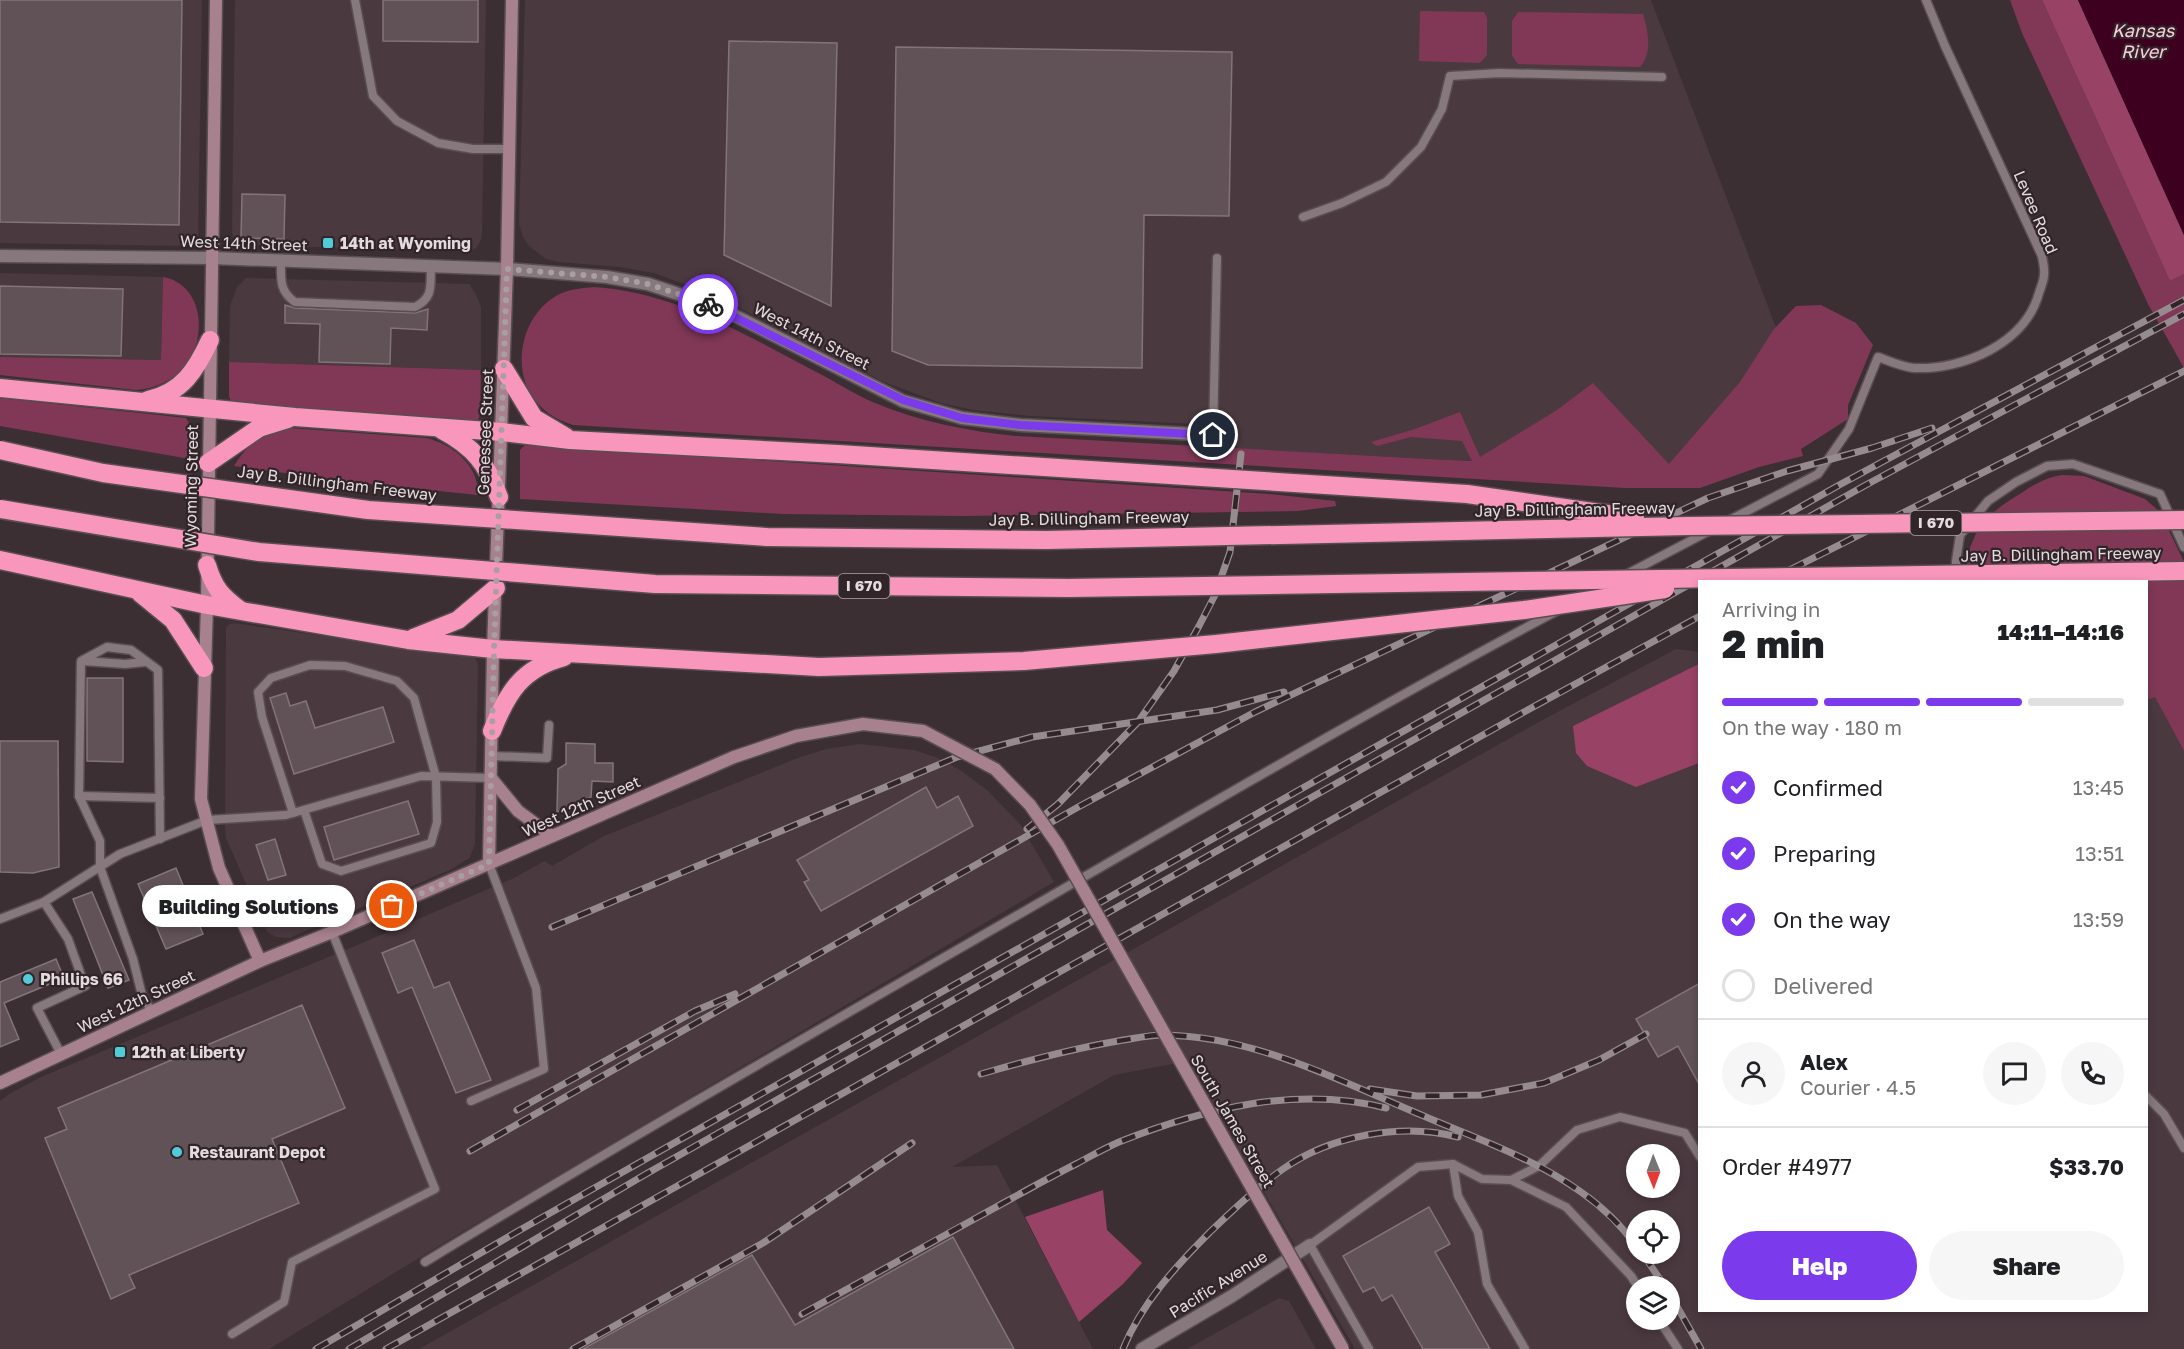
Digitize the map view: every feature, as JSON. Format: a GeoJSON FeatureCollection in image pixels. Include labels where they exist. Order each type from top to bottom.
{"type":"FeatureCollection","features":[{"type":"Feature","properties":{"kind":"highway"},"geometry":{"type":"LineString","coordinates":[[140,402],[163,397],[184,382],[201,361],[210,340]]}},
{"type":"Feature","properties":{"kind":"highway"},"geometry":{"type":"LineString","coordinates":[[504,369],[534,418],[570,440]]}},
{"type":"Feature","properties":{"kind":"highway"},"geometry":{"type":"LineString","coordinates":[[6,390],[295,417],[502,432],[570,440],[838,454],[1467,494],[1688,526]]}},
{"type":"Feature","properties":{"kind":"highway"},"geometry":{"type":"LineString","coordinates":[[208,464],[259,428],[295,417]]}},
{"type":"Feature","properties":{"kind":"highway"},"geometry":{"type":"LineString","coordinates":[[437,428],[456,437],[474,451],[490,473],[499,497]]}},
{"type":"Feature","properties":{"kind":"highway","name":"Jay B. Dillingham Freeway"},"geometry":{"type":"LineString","coordinates":[[0,450],[103,473],[368,510],[767,537],[1047,540],[1688,526],[2184,520]]}},
{"type":"Feature","properties":{"kind":"highway","name":"Jay B. Dillingham Freeway"},"geometry":{"type":"LineString","coordinates":[[0,509],[260,552],[656,584],[1069,588],[2184,571]]}},
{"type":"Feature","properties":{"kind":"highway"},"geometry":{"type":"LineString","coordinates":[[0,561],[207,605],[408,640],[494,649],[819,667],[1024,661],[1216,644],[1524,610],[1698,583]]}},
{"type":"Feature","properties":{"kind":"highway"},"geometry":{"type":"LineString","coordinates":[[207,565],[213,584],[225,599],[242,611]]}},
{"type":"Feature","properties":{"kind":"highway"},"geometry":{"type":"LineString","coordinates":[[1720,580],[1733,578]]}},
{"type":"Feature","properties":{"kind":"highway"},"geometry":{"type":"LineString","coordinates":[[408,640],[458,621],[496,588]]}},
{"type":"Feature","properties":{"kind":"highway"},"geometry":{"type":"LineString","coordinates":[[137,590],[173,620],[204,668]]}},
{"type":"Feature","properties":{"kind":"highway"},"geometry":{"type":"LineString","coordinates":[[492,731],[502,705],[522,679],[544,662],[575,653]]}},
{"type":"Feature","properties":{"kind":"main road","name":"Wyoming Street"},"geometry":{"type":"LineString","coordinates":[[216,0],[207,605],[201,799],[219,868],[260,961]]}},
{"type":"Feature","properties":{"kind":"main road","name":"Genessee Street"},"geometry":{"type":"LineString","coordinates":[[489,864],[507,269],[512,0]]}},
{"type":"Feature","properties":{"kind":"main road","name":"West 12th Street"},"geometry":{"type":"LineString","coordinates":[[0,1083],[260,961],[332,932],[734,757],[796,736],[862,724],[923,731],[995,769],[1030,805],[1058,844],[1094,909]]}},
{"type":"Feature","properties":{"kind":"main road"},"geometry":{"type":"LineString","coordinates":[[491,778],[518,810],[552,836]]}},
{"type":"Feature","properties":{"kind":"main road","name":"South James Street"},"geometry":{"type":"LineString","coordinates":[[1094,909],[1343,1349]]}},
{"type":"Feature","properties":{"kind":"street","name":"West 14th Street"},"geometry":{"type":"LineString","coordinates":[[0,256],[212,258],[507,269],[607,277],[648,284],[718,307],[903,400],[962,418],[1020,425],[1213,435]]}},
{"type":"Feature","properties":{"kind":"street","name":"Pacific Avenue"},"geometry":{"type":"LineString","coordinates":[[1142,1349],[1232,1296],[1310,1245]]}},
{"type":"Feature","properties":{"kind":"lane"},"geometry":{"type":"LineString","coordinates":[[355,0],[373,96],[397,120],[438,143],[472,149],[509,149]]}},
{"type":"Feature","properties":{"kind":"lane","name":"Levee Road"},"geometry":{"type":"LineString","coordinates":[[425,1262],[620,1143],[1464,660],[1818,474],[1849,429],[1878,357],[1912,368],[1949,366],[1980,356],[2002,342],[2022,325],[2036,304],[2044,276],[2042,256],[1926,0]]}},
{"type":"Feature","properties":{"kind":"lane"},"geometry":{"type":"LineString","coordinates":[[1303,217],[1342,203],[1386,182],[1421,147],[1442,109],[1450,76],[1500,74],[1662,77]]}},
{"type":"Feature","properties":{"kind":"lane"},"geometry":{"type":"LineString","coordinates":[[1213,435],[1217,258]]}},
{"type":"Feature","properties":{"kind":"lane"},"geometry":{"type":"LineString","coordinates":[[281,261],[281,284],[286,296],[295,302],[415,306],[425,302],[429,294],[430,267]]}},
{"type":"Feature","properties":{"kind":"lane"},"geometry":{"type":"LineString","coordinates":[[1956,580],[1960,534],[1988,501],[2016,482],[2047,466],[2073,464],[2160,494],[2184,547]]}},
{"type":"Feature","properties":{"kind":"lane"},"geometry":{"type":"LineString","coordinates":[[81,661],[107,647],[131,650],[158,670],[160,839]]}},
{"type":"Feature","properties":{"kind":"lane"},"geometry":{"type":"LineString","coordinates":[[81,661],[125,664],[145,662]]}},
{"type":"Feature","properties":{"kind":"lane"},"geometry":{"type":"LineString","coordinates":[[81,661],[80,796],[100,841],[100,867],[133,959],[142,995],[152,1012]]}},
{"type":"Feature","properties":{"kind":"lane"},"geometry":{"type":"LineString","coordinates":[[293,813],[262,717],[258,692],[271,678],[310,665],[345,666],[397,681],[414,698],[436,777],[437,822],[431,843],[341,871],[322,864],[304,810]]}},
{"type":"Feature","properties":{"kind":"lane"},"geometry":{"type":"LineString","coordinates":[[491,756],[547,758],[549,725]]}},
{"type":"Feature","properties":{"kind":"lane"},"geometry":{"type":"LineString","coordinates":[[0,919],[44,902],[120,854],[207,820],[293,813],[421,776],[491,778]]}},
{"type":"Feature","properties":{"kind":"lane"},"geometry":{"type":"LineString","coordinates":[[80,796],[160,798]]}},
{"type":"Feature","properties":{"kind":"lane"},"geometry":{"type":"LineString","coordinates":[[471,1101],[544,1069],[537,988],[489,864]]}},
{"type":"Feature","properties":{"kind":"lane"},"geometry":{"type":"LineString","coordinates":[[44,902],[68,939],[85,986],[37,1008],[61,1054]]}},
{"type":"Feature","properties":{"kind":"lane"},"geometry":{"type":"LineString","coordinates":[[232,1334],[284,1302],[292,1262],[435,1189],[332,932]]}},
{"type":"Feature","properties":{"kind":"lane"},"geometry":{"type":"LineString","coordinates":[[2148,1098],[2164,1114],[2184,1148]]}},
{"type":"Feature","properties":{"kind":"lane"},"geometry":{"type":"LineString","coordinates":[[1511,1180],[1539,1166],[1577,1130],[1620,1117],[1685,1133],[1698,1154]]}},
{"type":"Feature","properties":{"kind":"lane"},"geometry":{"type":"LineString","coordinates":[[1453,1164],[1458,1196],[1478,1233],[1487,1284],[1525,1349]]}},
{"type":"Feature","properties":{"kind":"lane"},"geometry":{"type":"LineString","coordinates":[[1369,1349],[1310,1245],[1418,1167],[1453,1164],[1482,1179],[1511,1180],[1566,1207],[1630,1276]]}},
{"type":"Feature","properties":{"kind":"lane"},"geometry":{"type":"LineString","coordinates":[[1666,1330],[1678,1349]]}},
{"type":"Feature","properties":{"kind":"shaded area"},"geometry":{"type":"Polygon","coordinates":[[[0,0],[202,0],[198,239],[196,244],[190,246],[0,243],[0,0]]]}},
{"type":"Feature","properties":{"kind":"shaded area"},"geometry":{"type":"Polygon","coordinates":[[[235,0],[486,0],[482,233],[476,248],[469,251],[236,245],[232,233],[235,0]]]}},
{"type":"Feature","properties":{"kind":"shaded area"},"geometry":{"type":"Polygon","coordinates":[[[525,0],[1651,0],[1780,338],[1668,469],[1218,448],[1218,425],[1030,416],[974,410],[941,403],[884,382],[718,297],[684,284],[654,273],[620,267],[558,262],[546,259],[529,246],[519,224],[525,0]]]}},
{"type":"Feature","properties":{"kind":"shaded area"},"geometry":{"type":"Polygon","coordinates":[[[2010,0],[2042,0],[2170,281],[2184,274],[2184,368],[2148,304],[2022,33],[2010,0]]]}},
{"type":"Feature","properties":{"kind":"shaded area"},"geometry":{"type":"Polygon","coordinates":[[[2042,0],[2078,0],[2184,235],[2184,274],[2170,281],[2042,0]]]}},
{"type":"Feature","properties":{"kind":"shaded area"},"geometry":{"type":"Polygon","coordinates":[[[1420,11],[1484,12],[1487,18],[1487,55],[1480,63],[1419,61],[1420,11]]]}},
{"type":"Feature","properties":{"kind":"shaded area"},"geometry":{"type":"Polygon","coordinates":[[[1518,12],[1643,14],[1648,35],[1647,55],[1640,67],[1518,64],[1512,56],[1512,21],[1518,12]]]}},
{"type":"Feature","properties":{"kind":"shaded area"},"geometry":{"type":"Polygon","coordinates":[[[0,273],[163,277],[161,360],[0,357],[0,273]]]}},
{"type":"Feature","properties":{"kind":"shaded area"},"geometry":{"type":"Polygon","coordinates":[[[163,277],[187,290],[198,313],[199,327],[193,353],[186,365],[170,379],[157,386],[136,390],[0,375],[0,357],[161,360],[163,277]]]}},
{"type":"Feature","properties":{"kind":"shaded area"},"geometry":{"type":"Polygon","coordinates":[[[246,278],[469,284],[481,307],[481,370],[229,362],[230,306],[237,287],[246,278]]]}},
{"type":"Feature","properties":{"kind":"shaded area"},"geometry":{"type":"Polygon","coordinates":[[[594,287],[626,291],[686,308],[743,333],[875,403],[927,420],[962,428],[1016,436],[1472,461],[1462,441],[1411,437],[1377,446],[1371,442],[1460,412],[1480,457],[1557,410],[1593,383],[1669,464],[1740,382],[1774,329],[1796,306],[1821,305],[1856,323],[1873,345],[1848,405],[1848,419],[1801,449],[1803,456],[1759,467],[1700,488],[1625,488],[573,425],[548,413],[534,399],[524,379],[522,350],[531,322],[550,300],[562,293],[594,287]]]}},
{"type":"Feature","properties":{"kind":"shaded area"},"geometry":{"type":"Polygon","coordinates":[[[229,362],[481,370],[480,415],[478,420],[471,420],[234,403],[231,402],[229,396],[229,362]]]}},
{"type":"Feature","properties":{"kind":"shaded area"},"geometry":{"type":"Polygon","coordinates":[[[0,398],[186,418],[190,424],[190,459],[0,426],[0,398]]]}},
{"type":"Feature","properties":{"kind":"shaded area"},"geometry":{"type":"Polygon","coordinates":[[[290,428],[426,438],[436,441],[454,451],[469,465],[477,484],[478,495],[351,482],[234,466],[257,440],[290,428]]]}},
{"type":"Feature","properties":{"kind":"shaded area"},"geometry":{"type":"Polygon","coordinates":[[[525,445],[1269,494],[1335,501],[1336,506],[1298,511],[963,516],[783,514],[520,499],[520,450],[525,445]]]}},
{"type":"Feature","properties":{"kind":"shaded area"},"geometry":{"type":"Polygon","coordinates":[[[2057,476],[2084,476],[2145,499],[2160,512],[2184,562],[2184,751],[2155,697],[2148,700],[2148,580],[1964,580],[1969,551],[1987,519],[2032,486],[2057,476]]]}},
{"type":"Feature","properties":{"kind":"shaded area"},"geometry":{"type":"Polygon","coordinates":[[[234,623],[475,658],[478,664],[475,844],[470,857],[452,869],[289,938],[276,937],[267,932],[226,838],[226,628],[234,623]]]}},
{"type":"Feature","properties":{"kind":"shaded area"},"geometry":{"type":"Polygon","coordinates":[[[1676,649],[1698,652],[1698,1312],[2148,1312],[2148,700],[2155,696],[2184,751],[2184,1349],[1355,1349],[1188,1061],[1114,1075],[952,1167],[997,1165],[1093,1349],[419,1349],[1537,723],[1676,649]]]}},
{"type":"Feature","properties":{"kind":"shaded area"},"geometry":{"type":"Polygon","coordinates":[[[1698,664],[1698,763],[1636,787],[1587,766],[1576,753],[1573,726],[1698,664]]]}},
{"type":"Feature","properties":{"kind":"shaded area"},"geometry":{"type":"Polygon","coordinates":[[[860,744],[914,750],[938,758],[960,770],[987,790],[1020,824],[1054,882],[452,1238],[269,1349],[0,1349],[0,1101],[11,1093],[41,1077],[512,879],[545,861],[552,866],[604,836],[798,758],[826,749],[860,744]]]}},
{"type":"Feature","properties":{"kind":"shaded area"},"geometry":{"type":"Polygon","coordinates":[[[1103,1190],[1107,1230],[1142,1263],[1123,1284],[1079,1322],[1025,1217],[1103,1190]]]}},
{"type":"Feature","properties":{"kind":"shaded area"},"geometry":{"type":"Polygon","coordinates":[[[1279,1298],[1289,1301],[1316,1349],[1187,1349],[1279,1298]]]}},
{"type":"Feature","properties":{"kind":"water","name":"Kansas River"},"geometry":{"type":"Polygon","coordinates":[[[2078,0],[2184,0],[2184,235],[2078,0]]]}},
{"type":"Feature","properties":{"kind":"building"},"geometry":{"type":"Polygon","coordinates":[[[0,0],[182,0],[179,225],[0,222],[0,0]]]}},
{"type":"Feature","properties":{"kind":"building"},"geometry":{"type":"Polygon","coordinates":[[[383,0],[478,0],[478,42],[383,41],[383,0]]]}},
{"type":"Feature","properties":{"kind":"building"},"geometry":{"type":"Polygon","coordinates":[[[729,41],[837,43],[831,306],[724,255],[729,41]]]}},
{"type":"Feature","properties":{"kind":"building"},"geometry":{"type":"Polygon","coordinates":[[[896,47],[1232,52],[1229,216],[1144,215],[1142,368],[928,365],[892,351],[896,47]]]}},
{"type":"Feature","properties":{"kind":"building"},"geometry":{"type":"Polygon","coordinates":[[[242,194],[285,195],[284,239],[241,238],[242,194]]]}},
{"type":"Feature","properties":{"kind":"building"},"geometry":{"type":"Polygon","coordinates":[[[0,286],[123,289],[121,356],[0,354],[0,286]]]}},
{"type":"Feature","properties":{"kind":"building"},"geometry":{"type":"Polygon","coordinates":[[[285,305],[295,308],[415,313],[428,309],[427,330],[391,328],[390,364],[319,362],[320,324],[285,323],[285,305]]]}},
{"type":"Feature","properties":{"kind":"building"},"geometry":{"type":"Polygon","coordinates":[[[87,678],[123,678],[123,762],[87,761],[87,678]]]}},
{"type":"Feature","properties":{"kind":"building"},"geometry":{"type":"Polygon","coordinates":[[[286,693],[290,706],[306,701],[315,728],[383,707],[394,742],[294,774],[270,698],[286,693]]]}},
{"type":"Feature","properties":{"kind":"building"},"geometry":{"type":"Polygon","coordinates":[[[0,741],[58,741],[59,867],[33,873],[0,872],[0,741]]]}},
{"type":"Feature","properties":{"kind":"building"},"geometry":{"type":"Polygon","coordinates":[[[566,743],[595,744],[595,763],[613,763],[613,782],[592,781],[591,797],[557,812],[558,769],[566,764],[566,743]]]}},
{"type":"Feature","properties":{"kind":"building"},"geometry":{"type":"Polygon","coordinates":[[[926,787],[937,808],[958,796],[973,826],[821,911],[804,882],[809,880],[797,860],[926,787]]]}},
{"type":"Feature","properties":{"kind":"building"},"geometry":{"type":"Polygon","coordinates":[[[408,801],[419,834],[334,860],[324,827],[408,801]]]}},
{"type":"Feature","properties":{"kind":"building"},"geometry":{"type":"Polygon","coordinates":[[[275,839],[286,875],[268,880],[256,845],[275,839]]]}},
{"type":"Feature","properties":{"kind":"building"},"geometry":{"type":"Polygon","coordinates":[[[176,868],[203,934],[166,949],[138,884],[176,868]]]}},
{"type":"Feature","properties":{"kind":"building"},"geometry":{"type":"Polygon","coordinates":[[[92,892],[129,980],[108,988],[73,899],[92,892]]]}},
{"type":"Feature","properties":{"kind":"building"},"geometry":{"type":"Polygon","coordinates":[[[414,940],[434,988],[449,982],[491,1080],[456,1093],[412,987],[398,993],[382,953],[414,940]]]}},
{"type":"Feature","properties":{"kind":"building"},"geometry":{"type":"Polygon","coordinates":[[[56,959],[64,978],[4,1003],[19,1039],[0,1047],[0,982],[56,959]]]}},
{"type":"Feature","properties":{"kind":"building"},"geometry":{"type":"Polygon","coordinates":[[[1698,984],[1698,1082],[1678,1046],[1658,1057],[1636,1019],[1698,984]]]}},
{"type":"Feature","properties":{"kind":"building","name":"Restaurant Depot"},"geometry":{"type":"Polygon","coordinates":[[[302,1005],[345,1108],[272,1139],[299,1203],[129,1275],[135,1288],[111,1299],[45,1138],[67,1129],[58,1108],[302,1005]]]}},
{"type":"Feature","properties":{"kind":"building"},"geometry":{"type":"Polygon","coordinates":[[[1429,1207],[1450,1244],[1435,1252],[1490,1349],[1423,1349],[1392,1295],[1382,1301],[1374,1287],[1363,1292],[1343,1256],[1429,1207]]]}},
{"type":"Feature","properties":{"kind":"building"},"geometry":{"type":"Polygon","coordinates":[[[953,1237],[1014,1349],[583,1349],[752,1255],[795,1325],[953,1237]]]}},
{"type":"Feature","properties":{"kind":"railway"},"geometry":{"type":"LineString","coordinates":[[316,1349],[520,1230],[1841,484],[2184,300]]}},
{"type":"Feature","properties":{"kind":"railway"},"geometry":{"type":"LineString","coordinates":[[349,1349],[646,1174],[1291,809],[1864,486],[2184,314]]}},
{"type":"Feature","properties":{"kind":"railway"},"geometry":{"type":"LineString","coordinates":[[1770,580],[2184,371]]}},
{"type":"Feature","properties":{"kind":"railway"},"geometry":{"type":"LineString","coordinates":[[470,1151],[1080,806],[1255,712],[1708,498],[1787,471],[1872,448],[1932,428]]}},
{"type":"Feature","properties":{"kind":"railway"},"geometry":{"type":"LineString","coordinates":[[1027,829],[1058,804],[1138,722],[1174,671],[1215,595],[1230,552],[1241,454]]}},
{"type":"Feature","properties":{"kind":"railway"},"geometry":{"type":"LineString","coordinates":[[386,1349],[1524,712],[1698,617]]}},
{"type":"Feature","properties":{"kind":"railway"},"geometry":{"type":"LineString","coordinates":[[552,927],[957,757],[1032,737],[1217,710],[1284,692]]}},
{"type":"Feature","properties":{"kind":"railway"},"geometry":{"type":"LineString","coordinates":[[517,1110],[695,1011],[735,994]]}},
{"type":"Feature","properties":{"kind":"railway"},"geometry":{"type":"LineString","coordinates":[[1370,1089],[1417,1096],[1481,1095],[1544,1083],[1599,1060],[1646,1034]]}},
{"type":"Feature","properties":{"kind":"railway"},"geometry":{"type":"LineString","coordinates":[[981,1074],[1100,1044],[1152,1036],[1198,1037],[1232,1043],[1298,1063],[1545,1169],[1604,1210],[1626,1234]]}},
{"type":"Feature","properties":{"kind":"railway"},"geometry":{"type":"LineString","coordinates":[[802,1314],[1053,1176],[1114,1144],[1151,1130],[1216,1111],[1284,1100],[1318,1099],[1386,1108]]}},
{"type":"Feature","properties":{"kind":"railway"},"geometry":{"type":"LineString","coordinates":[[1123,1349],[1149,1301],[1172,1272],[1227,1216],[1283,1169],[1322,1148],[1367,1135],[1413,1131],[1458,1137]]}},
{"type":"Feature","properties":{"kind":"railway"},"geometry":{"type":"LineString","coordinates":[[573,1349],[763,1243],[912,1143]]}},
{"type":"Feature","properties":{"kind":"railway"},"geometry":{"type":"LineString","coordinates":[[1650,1264],[1658,1276]]}},
{"type":"Feature","properties":{"kind":"railway"},"geometry":{"type":"LineString","coordinates":[[1680,1312],[1701,1349]]}},
{"type":"Feature","properties":{"kind":"way so far"},"geometry":{"type":"LineString","coordinates":[[392,906],[489,864],[507,269],[607,277],[648,284],[708,304]]}},
{"type":"Feature","properties":{"kind":"place","name":"14th at Wyoming"},"geometry":{"type":"Point","coordinates":[328,243]}},
{"type":"Feature","properties":{"kind":"place","name":"Building Solutions"},"geometry":{"type":"Point","coordinates":[392,906]}},
{"type":"Feature","properties":{"kind":"place","name":"Phillips 66"},"geometry":{"type":"Point","coordinates":[28,979]}},
{"type":"Feature","properties":{"kind":"place","name":"12th at Liberty"},"geometry":{"type":"Point","coordinates":[120,1052]}},
{"type":"Feature","properties":{"kind":"place","name":"Restaurant Depot"},"geometry":{"type":"Point","coordinates":[177,1152]}},
{"type":"Feature","properties":{"kind":"route"},"geometry":{"type":"LineString","coordinates":[[708,304],[903,400],[962,418],[1020,425],[1213,435]]}}]}
